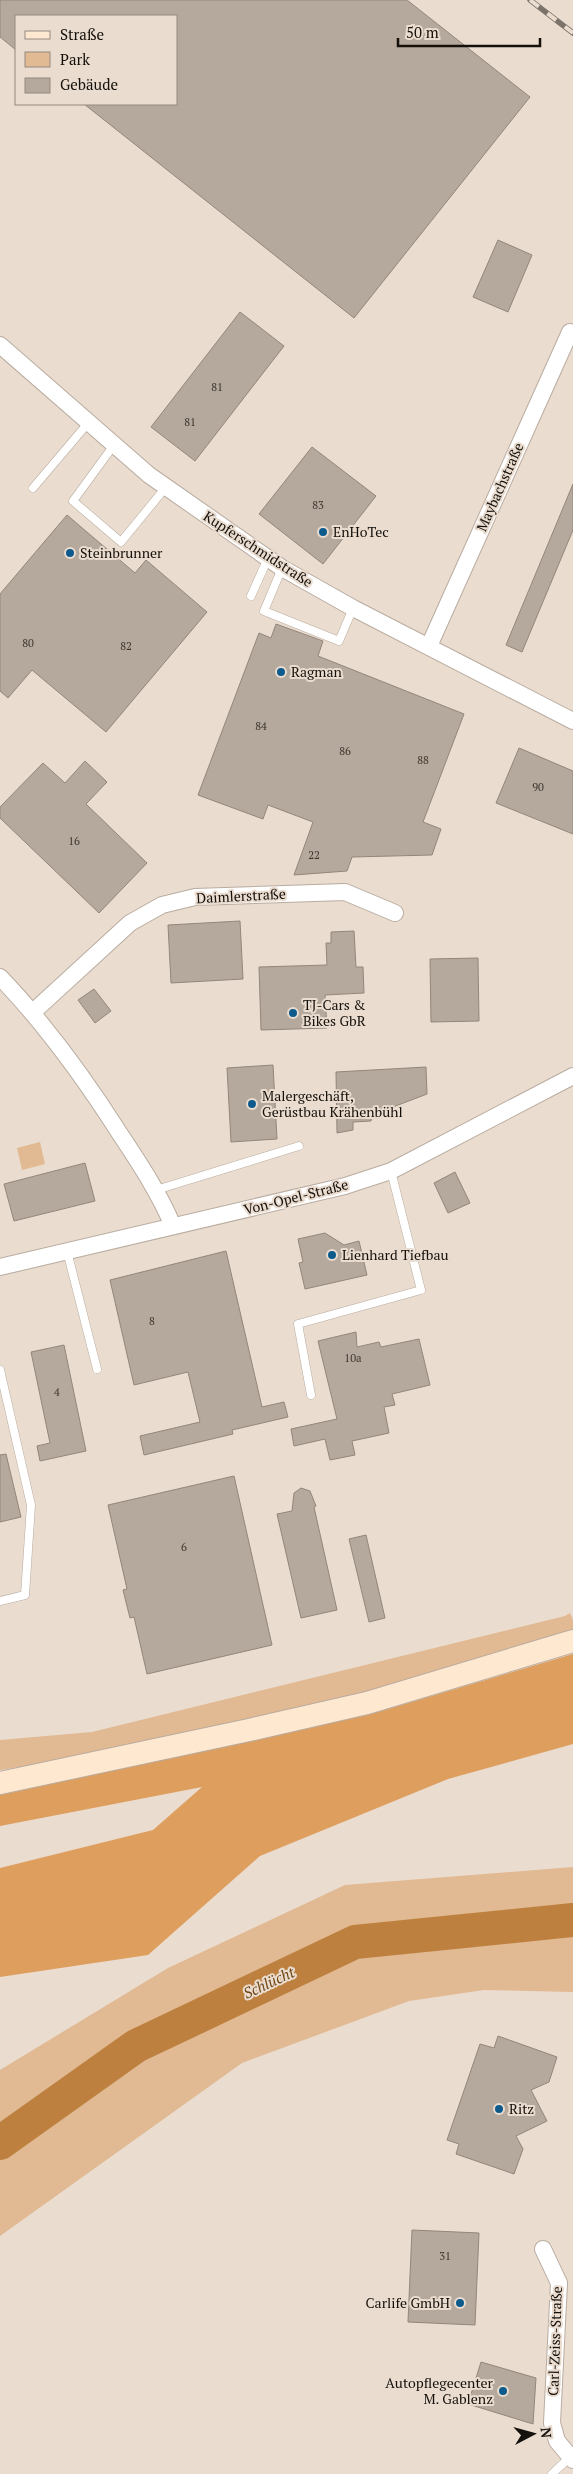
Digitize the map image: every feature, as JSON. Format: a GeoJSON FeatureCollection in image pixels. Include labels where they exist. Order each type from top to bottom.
{"type":"FeatureCollection","features":[{"type":"Feature","properties":{"kind":"main road"},"geometry":{"type":"LineString","coordinates":[[0,1783],[368,1703],[573,1641]]}},
{"type":"Feature","properties":{"kind":"street","name":"Maybachstraße"},"geometry":{"type":"LineString","coordinates":[[429,646],[570,332],[573,335]]}},
{"type":"Feature","properties":{"kind":"street","name":"Kupferschmidstraße"},"geometry":{"type":"LineString","coordinates":[[0,345],[114,445],[166,487],[282,568],[352,608],[573,721]]}},
{"type":"Feature","properties":{"kind":"street","name":"Daimlerstraße"},"geometry":{"type":"LineString","coordinates":[[33,1012],[130,923],[162,905],[195,897],[345,892],[395,913]]}},
{"type":"Feature","properties":{"kind":"street"},"geometry":{"type":"LineString","coordinates":[[0,978],[33,1012],[101,1104],[156,1190],[173,1226]]}},
{"type":"Feature","properties":{"kind":"street","name":"Von-Opel-Straße"},"geometry":{"type":"LineString","coordinates":[[0,1267],[345,1186],[391,1171],[573,1076]]}},
{"type":"Feature","properties":{"kind":"street","name":"Carl-Zeiss-Straße"},"geometry":{"type":"LineString","coordinates":[[543,2249],[559,2283],[552,2423],[557,2441],[571,2459]]}},
{"type":"Feature","properties":{"kind":"lane"},"geometry":{"type":"LineString","coordinates":[[34,488],[89,422]]}},
{"type":"Feature","properties":{"kind":"lane"},"geometry":{"type":"LineString","coordinates":[[114,445],[73,501],[121,542],[166,487]]}},
{"type":"Feature","properties":{"kind":"lane"},"geometry":{"type":"LineString","coordinates":[[252,596],[268,558]]}},
{"type":"Feature","properties":{"kind":"lane"},"geometry":{"type":"LineString","coordinates":[[282,568],[264,611],[339,641],[352,608]]}},
{"type":"Feature","properties":{"kind":"lane"},"geometry":{"type":"LineString","coordinates":[[156,1190],[299,1146]]}},
{"type":"Feature","properties":{"kind":"lane"},"geometry":{"type":"LineString","coordinates":[[311,1395],[298,1324],[421,1290],[391,1171]]}},
{"type":"Feature","properties":{"kind":"lane"},"geometry":{"type":"LineString","coordinates":[[67,1251],[97,1369]]}},
{"type":"Feature","properties":{"kind":"lane"},"geometry":{"type":"LineString","coordinates":[[0,1370],[31,1505],[25,1595],[0,1600]]}},
{"type":"Feature","properties":{"kind":"lane"},"geometry":{"type":"LineString","coordinates":[[552,2474],[571,2459]]}},
{"type":"Feature","properties":{"kind":"green space"},"geometry":{"type":"Polygon","coordinates":[[[40,1142],[45,1164],[22,1170],[17,1148],[40,1142]]]}},
{"type":"Feature","properties":{"kind":"green space"},"geometry":{"type":"Polygon","coordinates":[[[570,1613],[573,1620],[573,1632],[364,1694],[39,1764],[0,1770],[0,1740],[92,1732],[565,1616],[570,1613]]]}},
{"type":"Feature","properties":{"kind":"green space"},"geometry":{"type":"Polygon","coordinates":[[[573,1867],[573,1992],[484,1990],[409,2001],[242,2063],[0,2236],[0,2070],[168,1968],[345,1885],[573,1867]]]}},
{"type":"Feature","properties":{"kind":"shaded area"},"geometry":{"type":"Polygon","coordinates":[[[573,1654],[573,1744],[448,1779],[260,1856],[148,1955],[0,1977],[0,1868],[153,1830],[202,1787],[0,1826],[0,1795],[371,1714],[573,1654]]]}},
{"type":"Feature","properties":{"kind":"building"},"geometry":{"type":"Polygon","coordinates":[[[0,0],[407,0],[530,97],[354,318],[85,105],[178,105],[178,15],[15,15],[15,49],[0,37],[0,0]]]}},
{"type":"Feature","properties":{"kind":"building"},"geometry":{"type":"Polygon","coordinates":[[[498,240],[532,255],[508,312],[473,297],[498,240]]]}},
{"type":"Feature","properties":{"kind":"building"},"geometry":{"type":"Polygon","coordinates":[[[240,312],[284,346],[195,461],[151,427],[240,312]]]}},
{"type":"Feature","properties":{"kind":"building"},"geometry":{"type":"Polygon","coordinates":[[[312,447],[376,496],[323,564],[259,514],[312,447]]]}},
{"type":"Feature","properties":{"kind":"building"},"geometry":{"type":"Polygon","coordinates":[[[573,484],[573,530],[522,652],[506,645],[573,484]]]}},
{"type":"Feature","properties":{"kind":"building"},"geometry":{"type":"Polygon","coordinates":[[[67,515],[135,573],[146,560],[207,612],[106,732],[32,670],[8,698],[0,691],[0,594],[67,515]]]}},
{"type":"Feature","properties":{"kind":"building"},"geometry":{"type":"Polygon","coordinates":[[[276,624],[323,641],[318,656],[464,714],[423,822],[441,829],[432,855],[352,857],[347,871],[294,875],[313,822],[268,805],[263,819],[198,795],[259,633],[271,638],[276,624]]]}},
{"type":"Feature","properties":{"kind":"building"},"geometry":{"type":"Polygon","coordinates":[[[519,748],[573,771],[573,834],[496,803],[519,748]]]}},
{"type":"Feature","properties":{"kind":"building"},"geometry":{"type":"Polygon","coordinates":[[[85,761],[107,782],[86,804],[147,863],[99,913],[0,818],[0,807],[43,763],[65,783],[85,761]]]}},
{"type":"Feature","properties":{"kind":"building"},"geometry":{"type":"Polygon","coordinates":[[[240,921],[243,979],[171,983],[168,925],[240,921]]]}},
{"type":"Feature","properties":{"kind":"building","name":"TJ-Cars & Bikes GbR"},"geometry":{"type":"Polygon","coordinates":[[[354,931],[356,967],[363,967],[364,993],[325,995],[327,1028],[261,1030],[259,967],[327,965],[326,943],[331,943],[331,932],[354,931]]]}},
{"type":"Feature","properties":{"kind":"building"},"geometry":{"type":"Polygon","coordinates":[[[478,958],[479,1021],[431,1022],[430,959],[478,958]]]}},
{"type":"Feature","properties":{"kind":"building"},"geometry":{"type":"Polygon","coordinates":[[[94,989],[111,1011],[95,1023],[78,1000],[94,989]]]}},
{"type":"Feature","properties":{"kind":"building","name":"Malergeschäft, Gerüstbau Krähenbühl"},"geometry":{"type":"Polygon","coordinates":[[[273,1065],[277,1139],[231,1142],[227,1068],[273,1065]]]}},
{"type":"Feature","properties":{"kind":"building"},"geometry":{"type":"Polygon","coordinates":[[[426,1067],[427,1094],[372,1115],[371,1121],[353,1122],[353,1130],[337,1133],[336,1072],[426,1067]]]}},
{"type":"Feature","properties":{"kind":"building"},"geometry":{"type":"Polygon","coordinates":[[[85,1163],[95,1201],[14,1221],[4,1184],[85,1163]]]}},
{"type":"Feature","properties":{"kind":"building"},"geometry":{"type":"Polygon","coordinates":[[[455,1172],[470,1203],[448,1213],[434,1183],[455,1172]]]}},
{"type":"Feature","properties":{"kind":"building","name":"Lienhard Tiefbau"},"geometry":{"type":"Polygon","coordinates":[[[325,1233],[344,1245],[359,1241],[367,1275],[305,1289],[299,1263],[303,1262],[298,1239],[325,1233]]]}},
{"type":"Feature","properties":{"kind":"building"},"geometry":{"type":"Polygon","coordinates":[[[226,1251],[262,1407],[284,1402],[288,1417],[232,1430],[233,1434],[144,1455],[140,1436],[200,1422],[188,1372],[134,1385],[110,1280],[226,1251]]]}},
{"type":"Feature","properties":{"kind":"building"},"geometry":{"type":"Polygon","coordinates":[[[356,1332],[357,1347],[379,1342],[381,1347],[419,1339],[430,1385],[392,1394],[395,1405],[384,1407],[389,1433],[352,1441],[355,1455],[330,1460],[325,1439],[294,1446],[291,1429],[337,1419],[318,1341],[356,1332]]]}},
{"type":"Feature","properties":{"kind":"building"},"geometry":{"type":"Polygon","coordinates":[[[64,1345],[86,1451],[40,1461],[37,1446],[50,1443],[31,1352],[64,1345]]]}},
{"type":"Feature","properties":{"kind":"building"},"geometry":{"type":"Polygon","coordinates":[[[6,1454],[21,1517],[0,1522],[0,1455],[6,1454]]]}},
{"type":"Feature","properties":{"kind":"building"},"geometry":{"type":"Polygon","coordinates":[[[234,1476],[272,1645],[147,1674],[134,1617],[130,1618],[123,1590],[127,1589],[108,1505],[234,1476]]]}},
{"type":"Feature","properties":{"kind":"building"},"geometry":{"type":"Polygon","coordinates":[[[301,1488],[310,1491],[316,1506],[314,1507],[337,1610],[301,1618],[277,1514],[292,1511],[294,1493],[301,1488]]]}},
{"type":"Feature","properties":{"kind":"building"},"geometry":{"type":"Polygon","coordinates":[[[366,1535],[385,1618],[369,1622],[349,1539],[366,1535]]]}},
{"type":"Feature","properties":{"kind":"building","name":"Ritz"},"geometry":{"type":"Polygon","coordinates":[[[498,2036],[557,2057],[549,2082],[531,2090],[547,2121],[516,2136],[523,2149],[514,2174],[456,2154],[459,2144],[447,2140],[480,2044],[494,2048],[498,2036]]]}},
{"type":"Feature","properties":{"kind":"building"},"geometry":{"type":"Polygon","coordinates":[[[412,2230],[479,2233],[475,2325],[408,2322],[412,2230]]]}},
{"type":"Feature","properties":{"kind":"building","name":"Autopflegecenter M. Gablenz"},"geometry":{"type":"Polygon","coordinates":[[[481,2362],[536,2378],[533,2424],[468,2404],[481,2362]]]}},
{"type":"Feature","properties":{"kind":"waterway","name":"Schlücht"},"geometry":{"type":"LineString","coordinates":[[0,2143],[136,2046],[355,1942],[573,1920]]}},
{"type":"Feature","properties":{"kind":"railway"},"geometry":{"type":"LineString","coordinates":[[530,0],[573,33]]}},
{"type":"Feature","properties":{"kind":"place","name":"EnHoTec"},"geometry":{"type":"Point","coordinates":[323,532]}},
{"type":"Feature","properties":{"kind":"place","name":"Steinbrunner"},"geometry":{"type":"Point","coordinates":[70,553]}},
{"type":"Feature","properties":{"kind":"place","name":"Ragman"},"geometry":{"type":"Point","coordinates":[281,672]}},
{"type":"Feature","properties":{"kind":"place","name":"TJ-Cars & Bikes GbR"},"geometry":{"type":"Point","coordinates":[293,1013]}},
{"type":"Feature","properties":{"kind":"place","name":"Malergeschäft, Gerüstbau Krähenbühl"},"geometry":{"type":"Point","coordinates":[252,1104]}},
{"type":"Feature","properties":{"kind":"place","name":"Lienhard Tiefbau"},"geometry":{"type":"Point","coordinates":[332,1255]}},
{"type":"Feature","properties":{"kind":"place","name":"Ritz"},"geometry":{"type":"Point","coordinates":[499,2109]}},
{"type":"Feature","properties":{"kind":"place","name":"Carlife GmbH"},"geometry":{"type":"Point","coordinates":[460,2303]}},
{"type":"Feature","properties":{"kind":"place","name":"Autopflegecenter M. Gablenz"},"geometry":{"type":"Point","coordinates":[503,2391]}}]}
